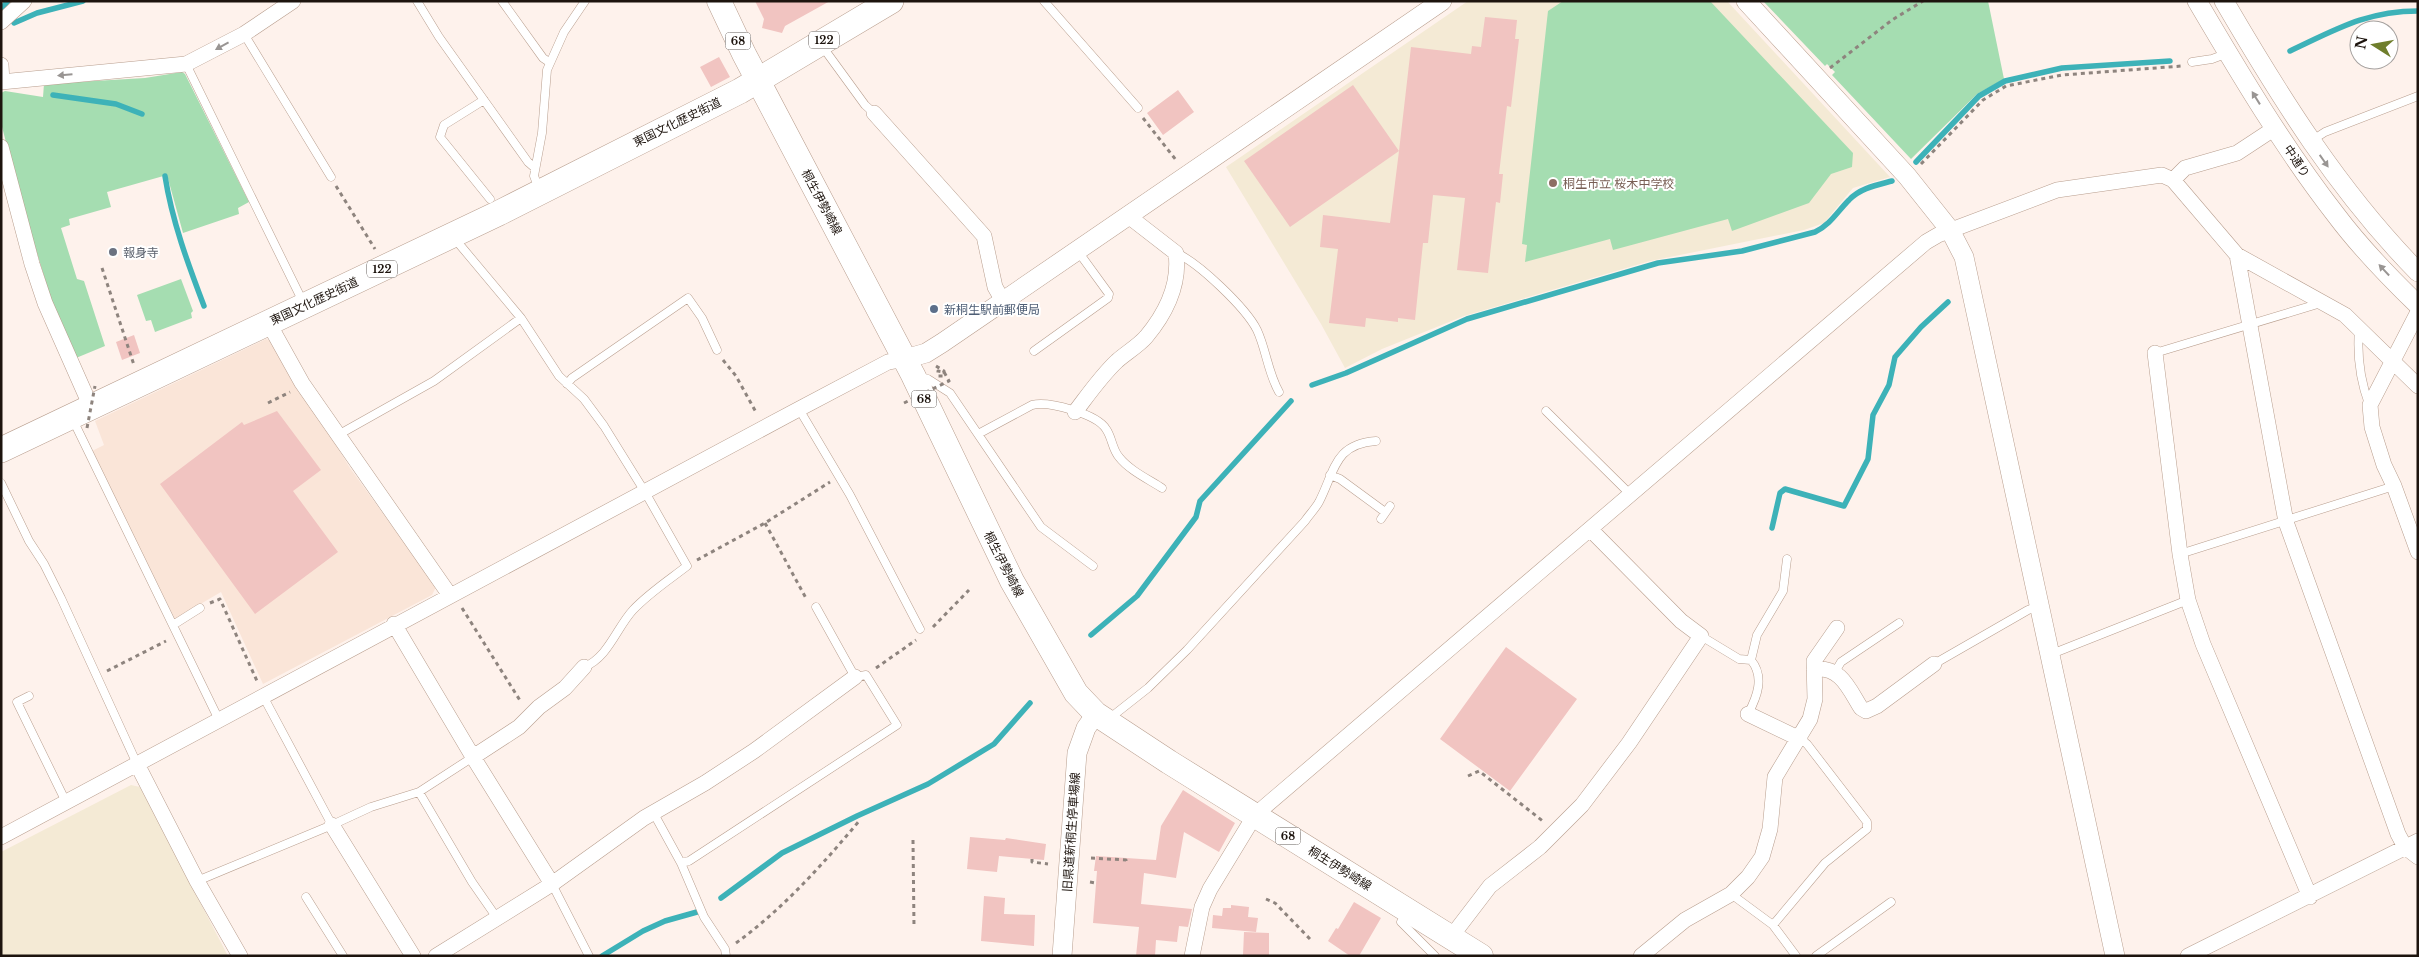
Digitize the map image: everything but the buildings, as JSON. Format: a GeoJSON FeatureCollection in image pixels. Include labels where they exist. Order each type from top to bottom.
{"type":"FeatureCollection","features":[{"type":"Feature","properties":{"kind":"highway","name":"122"},"geometry":{"type":"LineString","coordinates":[[758,80],[891,1]]}},
{"type":"Feature","properties":{"kind":"highway","name":"東国文化歴史街道"},"geometry":{"type":"LineString","coordinates":[[1,450],[452,235],[538,180],[740,91],[758,80]]}},
{"type":"Feature","properties":{"kind":"main road","name":"桐生伊勢崎線"},"geometry":{"type":"LineString","coordinates":[[719,1],[758,80],[909,367],[1012,581],[1071,686],[1102,717],[1481,956]]}},
{"type":"Feature","properties":{"kind":"street"},"geometry":{"type":"LineString","coordinates":[[1,22],[24,1]]}},
{"type":"Feature","properties":{"kind":"street"},"geometry":{"type":"LineString","coordinates":[[1,65],[2,82],[186,64],[244,34],[293,1]]}},
{"type":"Feature","properties":{"kind":"street"},"geometry":{"type":"LineString","coordinates":[[1,837],[449,594],[888,362],[909,367],[914,358],[934,348],[1442,1]]}},
{"type":"Feature","properties":{"kind":"street"},"geometry":{"type":"LineString","coordinates":[[1746,1],[1907,176],[1950,230],[1957,242],[1965,265],[2115,956]]}},
{"type":"Feature","properties":{"kind":"street","name":"中通り"},"geometry":{"type":"LineString","coordinates":[[2197,1],[2275,128],[2336,216],[2418,305]]}},
{"type":"Feature","properties":{"kind":"street","name":"中通り"},"geometry":{"type":"LineString","coordinates":[[2224,1],[2310,141],[2364,212],[2418,272]]}},
{"type":"Feature","properties":{"kind":"street"},"geometry":{"type":"LineString","coordinates":[[874,113],[984,236],[996,287],[1003,301]]}},
{"type":"Feature","properties":{"kind":"street"},"geometry":{"type":"LineString","coordinates":[[2173,180],[2185,168],[2237,153],[2275,128]]}},
{"type":"Feature","properties":{"kind":"street"},"geometry":{"type":"LineString","coordinates":[[1,148],[32,264],[86,409]]}},
{"type":"Feature","properties":{"kind":"street"},"geometry":{"type":"LineString","coordinates":[[1192,956],[1201,912],[1210,889],[1255,815],[1926,242],[1950,230],[2057,190],[2156,174],[2173,180],[2237,255],[2345,315],[2418,386]]}},
{"type":"Feature","properties":{"kind":"street"},"geometry":{"type":"LineString","coordinates":[[1075,412],[1117,362],[1146,337],[1167,307],[1172,294],[1176,275],[1176,253],[1127,215]]}},
{"type":"Feature","properties":{"kind":"street"},"geometry":{"type":"LineString","coordinates":[[2237,255],[2286,522],[2398,834],[2412,844],[2418,857]]}},
{"type":"Feature","properties":{"kind":"street"},"geometry":{"type":"LineString","coordinates":[[2418,312],[2391,360],[2370,406],[2372,427],[2384,465],[2394,486],[2418,552]]}},
{"type":"Feature","properties":{"kind":"street"},"geometry":{"type":"LineString","coordinates":[[268,322],[302,383],[337,436],[449,594]]}},
{"type":"Feature","properties":{"kind":"street"},"geometry":{"type":"LineString","coordinates":[[2155,353],[2180,554],[2188,600],[2203,644],[2310,896]]}},
{"type":"Feature","properties":{"kind":"street"},"geometry":{"type":"LineString","coordinates":[[1451,937],[1490,886],[1512,871],[1556,832],[1582,805],[1618,759],[1702,636],[1681,621],[1590,529]]}},
{"type":"Feature","properties":{"kind":"street"},"geometry":{"type":"LineString","coordinates":[[394,624],[552,884]]}},
{"type":"Feature","properties":{"kind":"street"},"geometry":{"type":"LineString","coordinates":[[1641,956],[1685,920],[1731,894],[1752,872],[1766,848],[1770,829],[1775,777],[1780,765],[1800,739],[1810,719],[1816,698],[1814,669],[1816,656],[1837,628]]}},
{"type":"Feature","properties":{"kind":"street"},"geometry":{"type":"LineString","coordinates":[[1814,669],[1835,672],[1840,676],[1861,708],[1866,711],[1877,706],[1934,664]]}},
{"type":"Feature","properties":{"kind":"street"},"geometry":{"type":"LineString","coordinates":[[473,756],[519,728],[539,707],[566,688],[584,667]]}},
{"type":"Feature","properties":{"kind":"street"},"geometry":{"type":"LineString","coordinates":[[436,956],[552,884],[653,812],[705,783],[754,751],[855,677]]}},
{"type":"Feature","properties":{"kind":"street"},"geometry":{"type":"LineString","coordinates":[[1748,714],[1800,739]]}},
{"type":"Feature","properties":{"kind":"street","name":"旧県道新桐生停車場線"},"geometry":{"type":"LineString","coordinates":[[1062,956],[1077,753],[1086,728],[1102,717]]}},
{"type":"Feature","properties":{"kind":"street"},"geometry":{"type":"LineString","coordinates":[[137,764],[197,881],[240,956]]}},
{"type":"Feature","properties":{"kind":"street"},"geometry":{"type":"LineString","coordinates":[[332,826],[413,956]]}},
{"type":"Feature","properties":{"kind":"street"},"geometry":{"type":"LineString","coordinates":[[2188,956],[2412,844]]}},
{"type":"Feature","properties":{"kind":"lane"},"geometry":{"type":"LineString","coordinates":[[417,1],[528,162],[538,180]]}},
{"type":"Feature","properties":{"kind":"lane"},"geometry":{"type":"LineString","coordinates":[[502,1],[543,58],[549,62]]}},
{"type":"Feature","properties":{"kind":"lane"},"geometry":{"type":"LineString","coordinates":[[538,180],[549,62],[564,32],[585,1]]}},
{"type":"Feature","properties":{"kind":"lane"},"geometry":{"type":"LineString","coordinates":[[1044,1],[1138,108]]}},
{"type":"Feature","properties":{"kind":"lane"},"geometry":{"type":"LineString","coordinates":[[244,34],[331,177]]}},
{"type":"Feature","properties":{"kind":"lane"},"geometry":{"type":"LineString","coordinates":[[820,42],[860,98],[874,113]]}},
{"type":"Feature","properties":{"kind":"lane"},"geometry":{"type":"LineString","coordinates":[[2192,62],[2212,59],[2228,53]]}},
{"type":"Feature","properties":{"kind":"lane"},"geometry":{"type":"LineString","coordinates":[[186,64],[304,306]]}},
{"type":"Feature","properties":{"kind":"lane"},"geometry":{"type":"LineString","coordinates":[[2310,141],[2326,132],[2418,96]]}},
{"type":"Feature","properties":{"kind":"lane"},"geometry":{"type":"LineString","coordinates":[[484,100],[444,125],[440,137],[490,199]]}},
{"type":"Feature","properties":{"kind":"lane"},"geometry":{"type":"LineString","coordinates":[[452,235],[521,318],[567,384],[584,399],[604,426],[645,492],[687,566],[634,608],[608,646],[589,665],[584,667]]}},
{"type":"Feature","properties":{"kind":"lane"},"geometry":{"type":"LineString","coordinates":[[1034,351],[1108,298],[1109,294],[1077,250]]}},
{"type":"Feature","properties":{"kind":"lane"},"geometry":{"type":"LineString","coordinates":[[1176,253],[1195,263],[1241,309],[1256,329],[1279,392]]}},
{"type":"Feature","properties":{"kind":"lane"},"geometry":{"type":"LineString","coordinates":[[567,384],[572,378],[688,298],[702,318],[717,350]]}},
{"type":"Feature","properties":{"kind":"lane"},"geometry":{"type":"LineString","coordinates":[[2155,353],[2322,302]]}},
{"type":"Feature","properties":{"kind":"lane"},"geometry":{"type":"LineString","coordinates":[[337,436],[434,381],[521,318]]}},
{"type":"Feature","properties":{"kind":"lane"},"geometry":{"type":"LineString","coordinates":[[2359,328],[2358,342],[2363,388],[2370,406]]}},
{"type":"Feature","properties":{"kind":"lane"},"geometry":{"type":"LineString","coordinates":[[909,367],[950,393],[980,433],[1041,527],[1093,566]]}},
{"type":"Feature","properties":{"kind":"lane"},"geometry":{"type":"LineString","coordinates":[[980,433],[1032,405],[1042,403],[1075,412],[1095,419],[1102,424],[1107,429],[1119,458],[1162,488]]}},
{"type":"Feature","properties":{"kind":"lane"},"geometry":{"type":"LineString","coordinates":[[86,409],[173,625],[218,720]]}},
{"type":"Feature","properties":{"kind":"lane"},"geometry":{"type":"LineString","coordinates":[[798,409],[839,476],[920,629]]}},
{"type":"Feature","properties":{"kind":"lane"},"geometry":{"type":"LineString","coordinates":[[1546,411],[1630,494]]}},
{"type":"Feature","properties":{"kind":"lane"},"geometry":{"type":"LineString","coordinates":[[1102,717],[1148,688],[1209,628],[1305,521],[1318,503],[1330,475],[1344,452],[1361,442],[1376,441]]}},
{"type":"Feature","properties":{"kind":"lane"},"geometry":{"type":"LineString","coordinates":[[1330,475],[1340,479],[1385,512]]}},
{"type":"Feature","properties":{"kind":"lane"},"geometry":{"type":"LineString","coordinates":[[1,483],[29,540],[44,564],[61,598],[95,677],[137,764]]}},
{"type":"Feature","properties":{"kind":"lane"},"geometry":{"type":"LineString","coordinates":[[2180,554],[2286,522],[2394,486]]}},
{"type":"Feature","properties":{"kind":"lane"},"geometry":{"type":"LineString","coordinates":[[1751,660],[1757,635],[1783,591],[1787,559]]}},
{"type":"Feature","properties":{"kind":"lane"},"geometry":{"type":"LineString","coordinates":[[2049,654],[2188,600]]}},
{"type":"Feature","properties":{"kind":"lane"},"geometry":{"type":"LineString","coordinates":[[1934,664],[2028,610],[2039,606]]}},
{"type":"Feature","properties":{"kind":"lane"},"geometry":{"type":"LineString","coordinates":[[681,864],[689,861],[897,725],[866,675],[855,677],[816,607]]}},
{"type":"Feature","properties":{"kind":"lane"},"geometry":{"type":"LineString","coordinates":[[173,625],[200,608]]}},
{"type":"Feature","properties":{"kind":"lane"},"geometry":{"type":"LineString","coordinates":[[1835,672],[1842,662],[1899,624]]}},
{"type":"Feature","properties":{"kind":"lane"},"geometry":{"type":"LineString","coordinates":[[1702,636],[1739,659],[1751,660],[1758,668],[1760,675],[1753,704],[1748,714]]}},
{"type":"Feature","properties":{"kind":"lane"},"geometry":{"type":"LineString","coordinates":[[29,696],[17,702],[66,802]]}},
{"type":"Feature","properties":{"kind":"lane"},"geometry":{"type":"LineString","coordinates":[[263,696],[332,826]]}},
{"type":"Feature","properties":{"kind":"lane"},"geometry":{"type":"LineString","coordinates":[[1773,925],[1825,863],[1867,829],[1867,822],[1806,744],[1800,739]]}},
{"type":"Feature","properties":{"kind":"lane"},"geometry":{"type":"LineString","coordinates":[[197,881],[332,826],[370,807],[419,792],[473,756]]}},
{"type":"Feature","properties":{"kind":"lane"},"geometry":{"type":"LineString","coordinates":[[419,792],[472,882],[497,918]]}},
{"type":"Feature","properties":{"kind":"lane"},"geometry":{"type":"LineString","coordinates":[[653,812],[681,864],[704,917],[725,952]]}},
{"type":"Feature","properties":{"kind":"lane"},"geometry":{"type":"LineString","coordinates":[[552,884],[588,956]]}},
{"type":"Feature","properties":{"kind":"lane"},"geometry":{"type":"LineString","coordinates":[[1731,894],[1773,925],[1796,956]]}},
{"type":"Feature","properties":{"kind":"lane"},"geometry":{"type":"LineString","coordinates":[[306,897],[343,956]]}},
{"type":"Feature","properties":{"kind":"lane"},"geometry":{"type":"LineString","coordinates":[[1816,956],[1891,902]]}},
{"type":"Feature","properties":{"kind":"lane"},"geometry":{"type":"LineString","coordinates":[[1408,910],[1401,922],[1435,956]]}},
{"type":"Feature","properties":{"kind":"path"},"geometry":{"type":"LineString","coordinates":[[1830,68],[1892,20],[1923,1]]}},
{"type":"Feature","properties":{"kind":"path"},"geometry":{"type":"LineString","coordinates":[[1907,176],[1983,100],[2006,86],[2062,75],[2178,67],[2192,62]]}},
{"type":"Feature","properties":{"kind":"path"},"geometry":{"type":"LineString","coordinates":[[1138,108],[1188,175]]}},
{"type":"Feature","properties":{"kind":"path"},"geometry":{"type":"LineString","coordinates":[[331,177],[379,258]]}},
{"type":"Feature","properties":{"kind":"path"},"geometry":{"type":"LineString","coordinates":[[102,268],[136,370]]}},
{"type":"Feature","properties":{"kind":"path"},"geometry":{"type":"LineString","coordinates":[[717,350],[736,376],[764,427]]}},
{"type":"Feature","properties":{"kind":"path"},"geometry":{"type":"LineString","coordinates":[[904,403],[949,381],[944,372],[938,371],[938,376],[944,376]]}},
{"type":"Feature","properties":{"kind":"path"},"geometry":{"type":"LineString","coordinates":[[268,404],[302,383]]}},
{"type":"Feature","properties":{"kind":"path"},"geometry":{"type":"LineString","coordinates":[[687,566],[765,523],[839,476]]}},
{"type":"Feature","properties":{"kind":"path"},"geometry":{"type":"LineString","coordinates":[[765,523],[807,601],[816,607]]}},
{"type":"Feature","properties":{"kind":"path"},"geometry":{"type":"LineString","coordinates":[[200,608],[220,599],[263,696]]}},
{"type":"Feature","properties":{"kind":"path"},"geometry":{"type":"LineString","coordinates":[[461,607],[527,710]]}},
{"type":"Feature","properties":{"kind":"path"},"geometry":{"type":"LineString","coordinates":[[95,677],[178,635]]}},
{"type":"Feature","properties":{"kind":"path"},"geometry":{"type":"LineString","coordinates":[[1468,776],[1479,771],[1556,832]]}},
{"type":"Feature","properties":{"kind":"path"},"geometry":{"type":"LineString","coordinates":[[725,952],[750,933],[817,870],[860,820]]}},
{"type":"Feature","properties":{"kind":"path"},"geometry":{"type":"LineString","coordinates":[[913,840],[914,927]]}},
{"type":"Feature","properties":{"kind":"path"},"geometry":{"type":"LineString","coordinates":[[1091,858],[1126,860],[1126,864]]}},
{"type":"Feature","properties":{"kind":"path"},"geometry":{"type":"LineString","coordinates":[[1032,859],[1032,862],[1048,864]]}},
{"type":"Feature","properties":{"kind":"path"},"geometry":{"type":"LineString","coordinates":[[1090,882],[1096,883]]}},
{"type":"Feature","properties":{"kind":"path"},"geometry":{"type":"LineString","coordinates":[[1266,899],[1275,903],[1310,939]]}},
{"type":"Feature","properties":{"kind":"shaded area","name":"桐生市立 桜木中学校"},"geometry":{"type":"Polygon","coordinates":[[[1468,1],[1727,1],[1890,177],[1853,188],[1824,223],[1804,230],[1650,261],[1464,316],[1382,349],[1345,368],[1321,324],[1226,167],[1468,1]]]}},
{"type":"Feature","properties":{"kind":"shaded area"},"geometry":{"type":"Polygon","coordinates":[[[266,339],[272,341],[350,468],[436,587],[432,595],[263,684],[221,592],[175,619],[92,451],[104,445],[95,421],[266,339]]]}},
{"type":"Feature","properties":{"kind":"shaded area"},"geometry":{"type":"Polygon","coordinates":[[[131,785],[140,787],[228,956],[1,956],[1,852],[131,785]]]}},
{"type":"Feature","properties":{"kind":"green space"},"geometry":{"type":"Polygon","coordinates":[[[1563,1],[1710,1],[1853,153],[1852,167],[1831,174],[1809,203],[1732,231],[1728,219],[1613,250],[1610,239],[1525,262],[1527,245],[1522,244],[1548,11],[1563,1]]]}},
{"type":"Feature","properties":{"kind":"green space"},"geometry":{"type":"Polygon","coordinates":[[[1763,1],[1988,1],[2004,79],[1977,94],[1911,159],[1832,75],[1835,72],[1827,64],[1825,66],[1763,1]]]}},
{"type":"Feature","properties":{"kind":"green space"},"geometry":{"type":"Polygon","coordinates":[[[182,72],[185,74],[249,202],[238,208],[239,214],[183,233],[167,175],[107,192],[111,207],[69,219],[70,225],[61,228],[77,279],[84,281],[105,346],[76,358],[56,315],[22,204],[1,123],[1,93],[5,91],[43,97],[44,84],[145,78],[182,72]]]}},
{"type":"Feature","properties":{"kind":"green space"},"geometry":{"type":"Polygon","coordinates":[[[181,279],[193,311],[191,313],[192,318],[155,332],[151,320],[146,321],[137,295],[181,279]]]}},
{"type":"Feature","properties":{"kind":"waterway"},"geometry":{"type":"LineString","coordinates":[[1,9],[8,1]]}},
{"type":"Feature","properties":{"kind":"waterway"},"geometry":{"type":"LineString","coordinates":[[14,23],[37,13],[83,1]]}},
{"type":"Feature","properties":{"kind":"waterway"},"geometry":{"type":"LineString","coordinates":[[2290,51],[2351,23],[2382,14],[2418,11]]}},
{"type":"Feature","properties":{"kind":"waterway"},"geometry":{"type":"LineString","coordinates":[[1916,162],[1979,96],[2005,81],[2062,68],[2170,61]]}},
{"type":"Feature","properties":{"kind":"waterway"},"geometry":{"type":"LineString","coordinates":[[53,95],[116,104],[142,114]]}},
{"type":"Feature","properties":{"kind":"waterway"},"geometry":{"type":"LineString","coordinates":[[165,176],[176,226],[204,306]]}},
{"type":"Feature","properties":{"kind":"waterway"},"geometry":{"type":"LineString","coordinates":[[1312,385],[1346,373],[1467,319],[1658,263],[1742,251],[1815,232],[1830,222],[1853,196],[1869,188],[1892,181]]}},
{"type":"Feature","properties":{"kind":"waterway"},"geometry":{"type":"LineString","coordinates":[[1772,528],[1780,493],[1785,489],[1844,506],[1868,459],[1873,415],[1889,385],[1895,357],[1921,327],[1948,302]]}},
{"type":"Feature","properties":{"kind":"waterway"},"geometry":{"type":"LineString","coordinates":[[1091,635],[1137,596],[1196,517],[1200,501],[1291,401]]}},
{"type":"Feature","properties":{"kind":"waterway"},"geometry":{"type":"LineString","coordinates":[[721,898],[782,853],[928,784],[994,744],[1030,703]]}},
{"type":"Feature","properties":{"kind":"waterway"},"geometry":{"type":"LineString","coordinates":[[602,956],[643,931],[665,921],[697,912]]}},
{"type":"Feature","properties":{"kind":"place","name":"桐生市立 桜木中学校"},"geometry":{"type":"Point","coordinates":[1553,183]}},
{"type":"Feature","properties":{"kind":"place","name":"報身寺"},"geometry":{"type":"Point","coordinates":[113,252]}},
{"type":"Feature","properties":{"kind":"place","name":"新桐生駅前郵便局"},"geometry":{"type":"Point","coordinates":[934,309]}}]}
